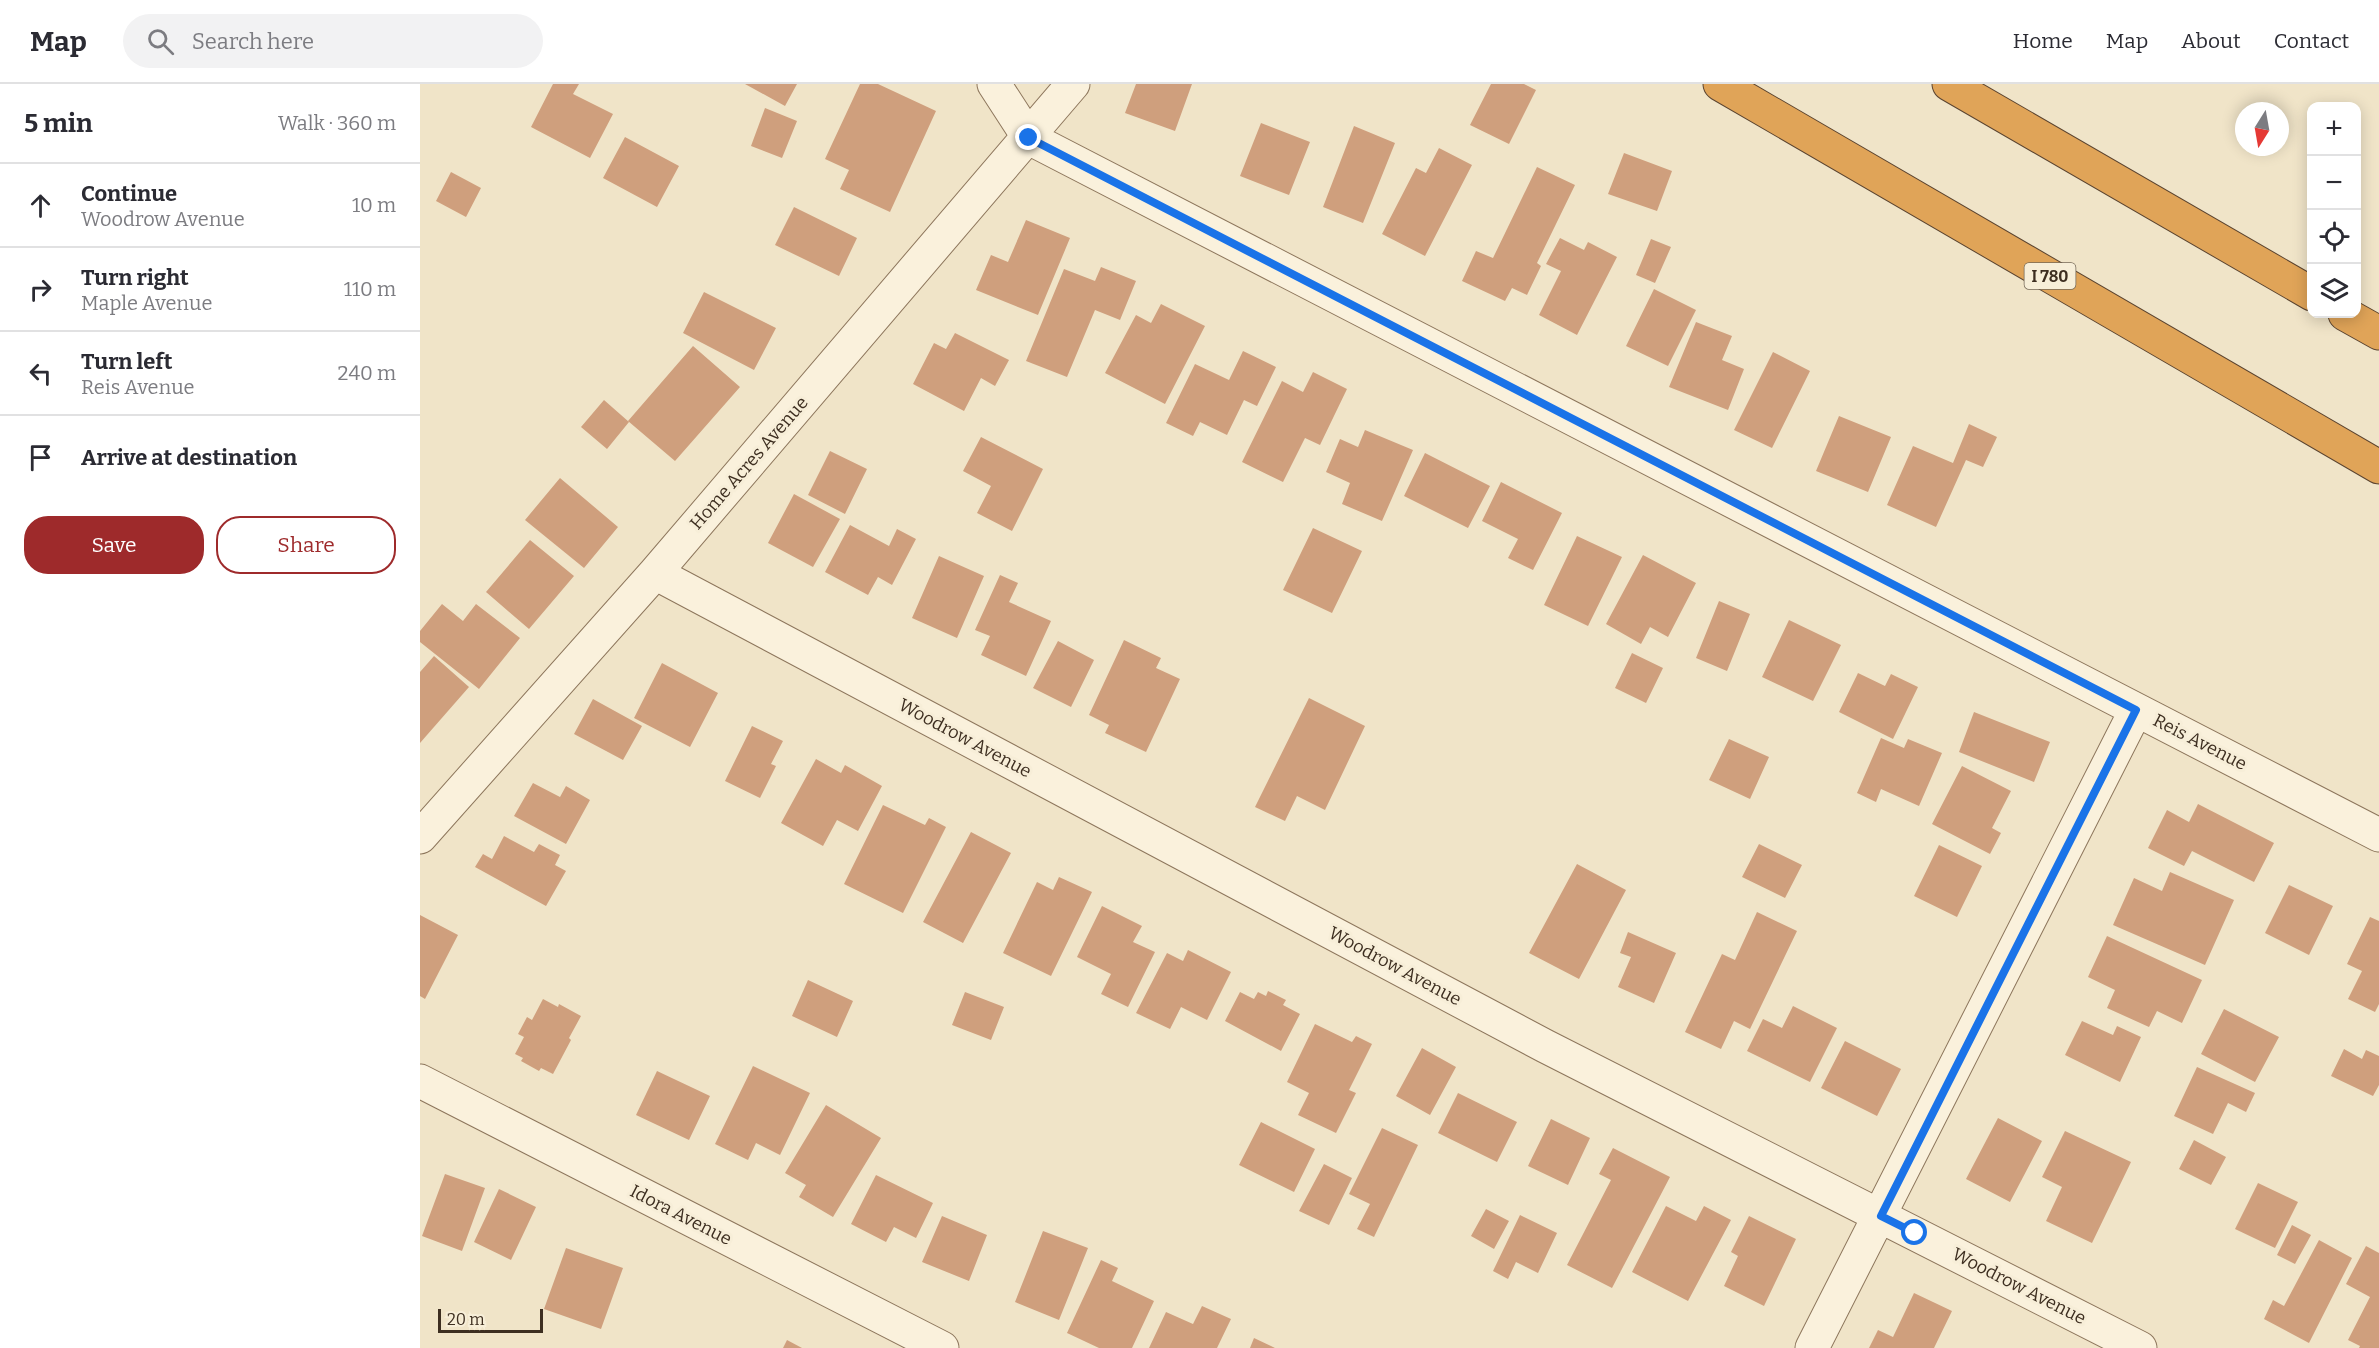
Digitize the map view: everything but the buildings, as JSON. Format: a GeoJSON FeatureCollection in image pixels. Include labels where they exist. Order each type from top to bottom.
{"type":"FeatureCollection","features":[{"type":"Feature","properties":{"kind":"highway","name":"I 780"},"geometry":{"type":"LineString","coordinates":[[1720,84],[2379,467]]}},
{"type":"Feature","properties":{"kind":"highway"},"geometry":{"type":"LineString","coordinates":[[1949,84],[2307,291]]}},
{"type":"Feature","properties":{"kind":"highway"},"geometry":{"type":"LineString","coordinates":[[2352,318],[2379,333]]}},
{"type":"Feature","properties":{"kind":"street"},"geometry":{"type":"LineString","coordinates":[[994,84],[1029,138]]}},
{"type":"Feature","properties":{"kind":"street","name":"Home Acres Avenue"},"geometry":{"type":"LineString","coordinates":[[420,837],[655,573],[1073,84]]}},
{"type":"Feature","properties":{"kind":"street","name":"Reis Avenue"},"geometry":{"type":"LineString","coordinates":[[1029,138],[2379,835]]}},
{"type":"Feature","properties":{"kind":"street","name":"Woodrow Avenue"},"geometry":{"type":"LineString","coordinates":[[655,573],[1545,1046],[2140,1348]]}},
{"type":"Feature","properties":{"kind":"street"},"geometry":{"type":"LineString","coordinates":[[1812,1348],[2136,710]]}},
{"type":"Feature","properties":{"kind":"street","name":"Idora Avenue"},"geometry":{"type":"LineString","coordinates":[[420,1081],[942,1348]]}},
{"type":"Feature","properties":{"kind":"route"},"geometry":{"type":"LineString","coordinates":[[1029,138],[2136,710],[1881,1216],[1915,1233]]}}]}
